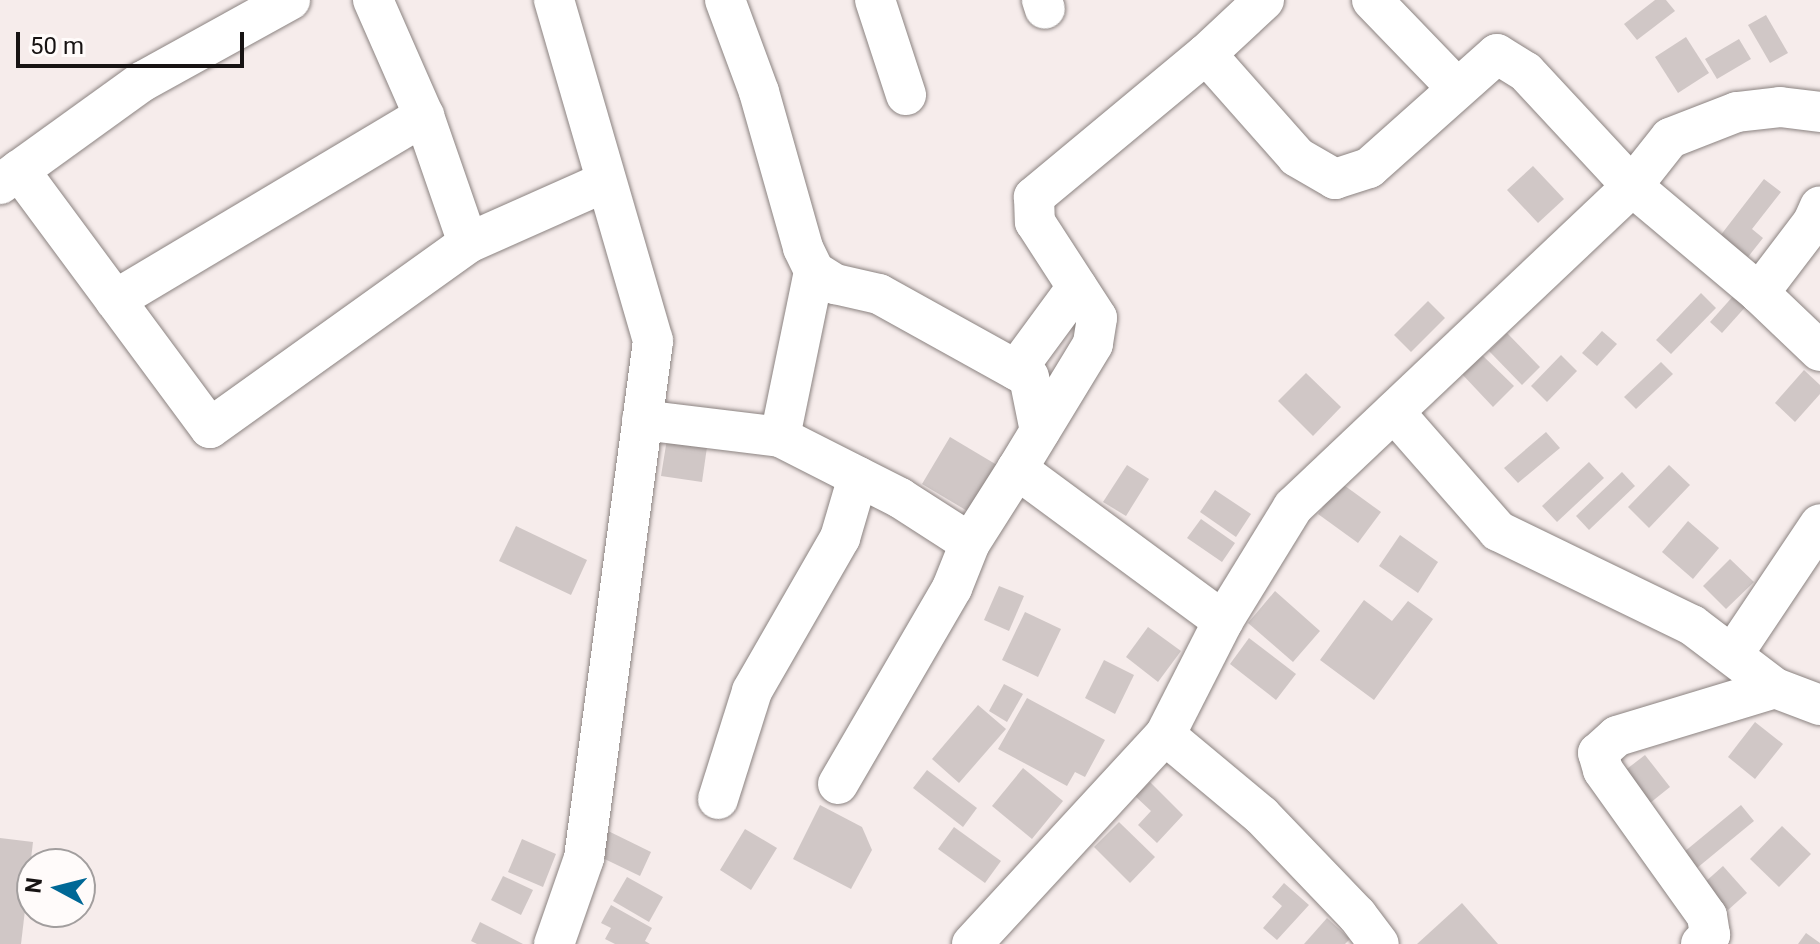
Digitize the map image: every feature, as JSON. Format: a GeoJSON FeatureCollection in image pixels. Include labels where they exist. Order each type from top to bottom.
{"type":"FeatureCollection","features":[{"type":"Feature","properties":{"kind":"street"},"geometry":{"type":"LineString","coordinates":[[290,0],[143,81],[10,177],[115,300],[210,428],[468,243],[605,182]]}},
{"type":"Feature","properties":{"kind":"street"},"geometry":{"type":"LineString","coordinates":[[373,0],[424,116],[468,243]]}},
{"type":"Feature","properties":{"kind":"street"},"geometry":{"type":"LineString","coordinates":[[554,0],[653,341],[584,858],[554,944]]}},
{"type":"Feature","properties":{"kind":"street"},"geometry":{"type":"LineString","coordinates":[[725,0],[759,92],[803,248],[814,271],[835,284],[879,294],[1029,377],[1040,431]]}},
{"type":"Feature","properties":{"kind":"street"},"geometry":{"type":"LineString","coordinates":[[875,0],[906,95]]}},
{"type":"Feature","properties":{"kind":"street"},"geometry":{"type":"LineString","coordinates":[[838,784],[952,588],[970,543],[1093,344],[1097,318],[1035,222],[1034,197],[1206,54],[1264,0]]}},
{"type":"Feature","properties":{"kind":"street"},"geometry":{"type":"LineString","coordinates":[[1372,0],[1456,87]]}},
{"type":"Feature","properties":{"kind":"street"},"geometry":{"type":"LineString","coordinates":[[1206,54],[1297,157],[1335,179],[1369,168],[1456,87],[1497,54],[1526,72],[1632,186],[1759,293],[1820,351]]}},
{"type":"Feature","properties":{"kind":"street"},"geometry":{"type":"LineString","coordinates":[[972,944],[1165,735],[1223,621],[1293,507],[1632,186],[1670,138],[1737,112],[1780,107],[1820,112]]}},
{"type":"Feature","properties":{"kind":"street"},"geometry":{"type":"LineString","coordinates":[[115,300],[424,116]]}},
{"type":"Feature","properties":{"kind":"street"},"geometry":{"type":"LineString","coordinates":[[1759,293],[1813,222],[1820,206]]}},
{"type":"Feature","properties":{"kind":"street"},"geometry":{"type":"LineString","coordinates":[[780,437],[814,271]]}},
{"type":"Feature","properties":{"kind":"street"},"geometry":{"type":"LineString","coordinates":[[1016,370],[1077,287]]}},
{"type":"Feature","properties":{"kind":"street"},"geometry":{"type":"LineString","coordinates":[[1394,412],[1498,531],[1692,625],[1775,688],[1820,705]]}},
{"type":"Feature","properties":{"kind":"street"},"geometry":{"type":"LineString","coordinates":[[642,420],[780,437],[900,498],[970,543]]}},
{"type":"Feature","properties":{"kind":"street"},"geometry":{"type":"LineString","coordinates":[[1017,469],[1223,621]]}},
{"type":"Feature","properties":{"kind":"street"},"geometry":{"type":"LineString","coordinates":[[718,799],[752,691],[840,538],[858,477]]}},
{"type":"Feature","properties":{"kind":"street"},"geometry":{"type":"LineString","coordinates":[[1733,654],[1820,524]]}},
{"type":"Feature","properties":{"kind":"street"},"geometry":{"type":"LineString","coordinates":[[1701,944],[1710,935],[1707,916],[1603,770],[1598,753],[1617,736],[1775,688]]}},
{"type":"Feature","properties":{"kind":"street"},"geometry":{"type":"LineString","coordinates":[[1165,735],[1261,815],[1357,915],[1379,944]]}},
{"type":"Feature","properties":{"kind":"building"},"geometry":{"type":"Polygon","coordinates":[[[1655,0],[1666,0],[1675,11],[1637,40],[1624,24],[1655,0]]]}},
{"type":"Feature","properties":{"kind":"building"},"geometry":{"type":"Polygon","coordinates":[[[1766,15],[1788,53],[1770,63],[1748,25],[1766,15]]]}},
{"type":"Feature","properties":{"kind":"building"},"geometry":{"type":"Polygon","coordinates":[[[1686,37],[1709,73],[1678,93],[1655,57],[1686,37]]]}},
{"type":"Feature","properties":{"kind":"building"},"geometry":{"type":"Polygon","coordinates":[[[1739,39],[1751,59],[1717,79],[1705,59],[1739,39]]]}},
{"type":"Feature","properties":{"kind":"building"},"geometry":{"type":"Polygon","coordinates":[[[1533,166],[1564,199],[1538,223],[1507,190],[1533,166]]]}},
{"type":"Feature","properties":{"kind":"building"},"geometry":{"type":"Polygon","coordinates":[[[1764,179],[1781,192],[1752,229],[1763,238],[1748,257],[1720,236],[1764,179]]]}},
{"type":"Feature","properties":{"kind":"building"},"geometry":{"type":"Polygon","coordinates":[[[1701,293],[1716,308],[1671,354],[1656,340],[1701,293]]]}},
{"type":"Feature","properties":{"kind":"building"},"geometry":{"type":"Polygon","coordinates":[[[1735,294],[1748,304],[1722,333],[1710,322],[1735,294]]]}},
{"type":"Feature","properties":{"kind":"building"},"geometry":{"type":"Polygon","coordinates":[[[1428,301],[1445,318],[1411,352],[1394,335],[1428,301]]]}},
{"type":"Feature","properties":{"kind":"building"},"geometry":{"type":"Polygon","coordinates":[[[1602,331],[1617,344],[1597,366],[1582,353],[1602,331]]]}},
{"type":"Feature","properties":{"kind":"building"},"geometry":{"type":"Polygon","coordinates":[[[1507,333],[1540,367],[1522,385],[1489,351],[1507,333]]]}},
{"type":"Feature","properties":{"kind":"building"},"geometry":{"type":"Polygon","coordinates":[[[1480,353],[1514,386],[1493,407],[1461,373],[1480,353]]]}},
{"type":"Feature","properties":{"kind":"building"},"geometry":{"type":"Polygon","coordinates":[[[1561,355],[1577,371],[1547,402],[1531,386],[1561,355]]]}},
{"type":"Feature","properties":{"kind":"building"},"geometry":{"type":"Polygon","coordinates":[[[1661,362],[1673,374],[1636,409],[1624,397],[1661,362]]]}},
{"type":"Feature","properties":{"kind":"building"},"geometry":{"type":"Polygon","coordinates":[[[1804,370],[1820,385],[1820,394],[1795,422],[1775,403],[1804,370]]]}},
{"type":"Feature","properties":{"kind":"building"},"geometry":{"type":"Polygon","coordinates":[[[1306,373],[1341,407],[1313,436],[1278,401],[1306,373]]]}},
{"type":"Feature","properties":{"kind":"building"},"geometry":{"type":"Polygon","coordinates":[[[1546,432],[1560,448],[1518,483],[1504,468],[1546,432]]]}},
{"type":"Feature","properties":{"kind":"building"},"geometry":{"type":"Polygon","coordinates":[[[668,433],[708,440],[702,482],[661,476],[668,433]]]}},
{"type":"Feature","properties":{"kind":"building"},"geometry":{"type":"Polygon","coordinates":[[[950,437],[997,465],[969,512],[922,484],[950,437]]]}},
{"type":"Feature","properties":{"kind":"building"},"geometry":{"type":"Polygon","coordinates":[[[1589,462],[1604,478],[1557,522],[1542,506],[1589,462]]]}},
{"type":"Feature","properties":{"kind":"building"},"geometry":{"type":"Polygon","coordinates":[[[1127,465],[1149,479],[1126,516],[1103,502],[1127,465]]]}},
{"type":"Feature","properties":{"kind":"building"},"geometry":{"type":"Polygon","coordinates":[[[1669,465],[1690,485],[1649,528],[1628,507],[1669,465]]]}},
{"type":"Feature","properties":{"kind":"building"},"geometry":{"type":"Polygon","coordinates":[[[1622,472],[1635,486],[1589,530],[1576,516],[1622,472]]]}},
{"type":"Feature","properties":{"kind":"building"},"geometry":{"type":"Polygon","coordinates":[[[1341,483],[1381,512],[1358,543],[1318,514],[1341,483]]]}},
{"type":"Feature","properties":{"kind":"building"},"geometry":{"type":"Polygon","coordinates":[[[1215,490],[1251,514],[1236,537],[1200,512],[1215,490]]]}},
{"type":"Feature","properties":{"kind":"building"},"geometry":{"type":"Polygon","coordinates":[[[1201,519],[1235,543],[1222,562],[1187,538],[1201,519]]]}},
{"type":"Feature","properties":{"kind":"building"},"geometry":{"type":"Polygon","coordinates":[[[1688,521],[1719,548],[1693,579],[1662,552],[1688,521]]]}},
{"type":"Feature","properties":{"kind":"building"},"geometry":{"type":"Polygon","coordinates":[[[516,526],[587,560],[571,595],[499,561],[516,526]]]}},
{"type":"Feature","properties":{"kind":"building"},"geometry":{"type":"Polygon","coordinates":[[[1400,535],[1438,562],[1418,593],[1379,566],[1400,535]]]}},
{"type":"Feature","properties":{"kind":"building"},"geometry":{"type":"Polygon","coordinates":[[[1730,559],[1754,582],[1726,609],[1703,586],[1730,559]]]}},
{"type":"Feature","properties":{"kind":"building"},"geometry":{"type":"Polygon","coordinates":[[[999,586],[1024,596],[1009,631],[984,620],[999,586]]]}},
{"type":"Feature","properties":{"kind":"building"},"geometry":{"type":"Polygon","coordinates":[[[1275,591],[1320,631],[1293,662],[1248,623],[1275,591]]]}},
{"type":"Feature","properties":{"kind":"building"},"geometry":{"type":"Polygon","coordinates":[[[1364,600],[1392,621],[1408,601],[1433,619],[1374,700],[1320,660],[1364,600]]]}},
{"type":"Feature","properties":{"kind":"building"},"geometry":{"type":"Polygon","coordinates":[[[1025,612],[1061,629],[1038,677],[1002,660],[1025,612]]]}},
{"type":"Feature","properties":{"kind":"building"},"geometry":{"type":"Polygon","coordinates":[[[1148,627],[1181,651],[1158,682],[1126,657],[1148,627]]]}},
{"type":"Feature","properties":{"kind":"building"},"geometry":{"type":"Polygon","coordinates":[[[1249,638],[1296,674],[1276,700],[1230,664],[1249,638]]]}},
{"type":"Feature","properties":{"kind":"building"},"geometry":{"type":"Polygon","coordinates":[[[1104,660],[1134,675],[1115,714],[1085,698],[1104,660]]]}},
{"type":"Feature","properties":{"kind":"building"},"geometry":{"type":"Polygon","coordinates":[[[1004,684],[1023,694],[1007,722],[989,711],[1004,684]]]}},
{"type":"Feature","properties":{"kind":"building"},"geometry":{"type":"Polygon","coordinates":[[[1027,698],[1105,740],[1085,777],[1075,772],[1067,786],[998,749],[1027,698]]]}},
{"type":"Feature","properties":{"kind":"building"},"geometry":{"type":"Polygon","coordinates":[[[978,705],[1006,729],[959,783],[932,759],[978,705]]]}},
{"type":"Feature","properties":{"kind":"building"},"geometry":{"type":"Polygon","coordinates":[[[1755,722],[1783,744],[1755,779],[1728,757],[1755,722]]]}},
{"type":"Feature","properties":{"kind":"building"},"geometry":{"type":"Polygon","coordinates":[[[1645,755],[1670,787],[1645,807],[1619,775],[1645,755]]]}},
{"type":"Feature","properties":{"kind":"building"},"geometry":{"type":"Polygon","coordinates":[[[1023,768],[1063,801],[1032,839],[992,806],[1023,768]]]}},
{"type":"Feature","properties":{"kind":"building"},"geometry":{"type":"Polygon","coordinates":[[[927,770],[977,808],[963,827],[913,788],[927,770]]]}},
{"type":"Feature","properties":{"kind":"building"},"geometry":{"type":"Polygon","coordinates":[[[1150,782],[1183,815],[1157,843],[1138,825],[1151,811],[1135,796],[1150,782]]]}},
{"type":"Feature","properties":{"kind":"building"},"geometry":{"type":"Polygon","coordinates":[[[820,805],[862,827],[872,850],[851,889],[793,859],[820,805]]]}},
{"type":"Feature","properties":{"kind":"building"},"geometry":{"type":"Polygon","coordinates":[[[1741,805],[1754,821],[1697,868],[1684,852],[1741,805]]]}},
{"type":"Feature","properties":{"kind":"building"},"geometry":{"type":"Polygon","coordinates":[[[1119,822],[1155,857],[1130,883],[1094,847],[1119,822]]]}},
{"type":"Feature","properties":{"kind":"building"},"geometry":{"type":"Polygon","coordinates":[[[1782,826],[1811,854],[1779,887],[1750,859],[1782,826]]]}},
{"type":"Feature","properties":{"kind":"building"},"geometry":{"type":"Polygon","coordinates":[[[600,827],[651,852],[640,876],[588,851],[600,827]]]}},
{"type":"Feature","properties":{"kind":"building"},"geometry":{"type":"Polygon","coordinates":[[[954,827],[1001,861],[985,883],[938,849],[954,827]]]}},
{"type":"Feature","properties":{"kind":"building"},"geometry":{"type":"Polygon","coordinates":[[[745,829],[777,848],[751,890],[720,870],[745,829]]]}},
{"type":"Feature","properties":{"kind":"building"},"geometry":{"type":"Polygon","coordinates":[[[0,838],[33,842],[32,848],[16,848],[16,928],[23,928],[21,944],[0,944],[0,838]]]}},
{"type":"Feature","properties":{"kind":"building"},"geometry":{"type":"Polygon","coordinates":[[[522,839],[556,854],[543,887],[508,872],[522,839]]]}},
{"type":"Feature","properties":{"kind":"building"},"geometry":{"type":"Polygon","coordinates":[[[1723,866],[1747,893],[1728,910],[1704,883],[1723,866]]]}},
{"type":"Feature","properties":{"kind":"building"},"geometry":{"type":"Polygon","coordinates":[[[503,876],[533,890],[521,915],[491,900],[503,876]]]}},
{"type":"Feature","properties":{"kind":"building"},"geometry":{"type":"Polygon","coordinates":[[[627,877],[663,897],[649,922],[613,901],[627,877]]]}},
{"type":"Feature","properties":{"kind":"building"},"geometry":{"type":"Polygon","coordinates":[[[1284,883],[1309,905],[1277,940],[1263,928],[1282,906],[1272,897],[1284,883]]]}},
{"type":"Feature","properties":{"kind":"building"},"geometry":{"type":"Polygon","coordinates":[[[1462,903],[1498,944],[1417,944],[1462,903]]]}},
{"type":"Feature","properties":{"kind":"building"},"geometry":{"type":"Polygon","coordinates":[[[611,905],[652,928],[645,941],[650,944],[615,944],[605,939],[611,928],[601,923],[611,905]]]}},
{"type":"Feature","properties":{"kind":"building"},"geometry":{"type":"Polygon","coordinates":[[[1327,918],[1350,939],[1345,944],[1304,944],[1327,918]]]}},
{"type":"Feature","properties":{"kind":"building"},"geometry":{"type":"Polygon","coordinates":[[[480,922],[523,944],[477,944],[471,941],[480,922]]]}},
{"type":"Feature","properties":{"kind":"building"},"geometry":{"type":"Polygon","coordinates":[[[1806,933],[1820,943],[1820,944],[1798,944],[1806,933]]]}}]}
